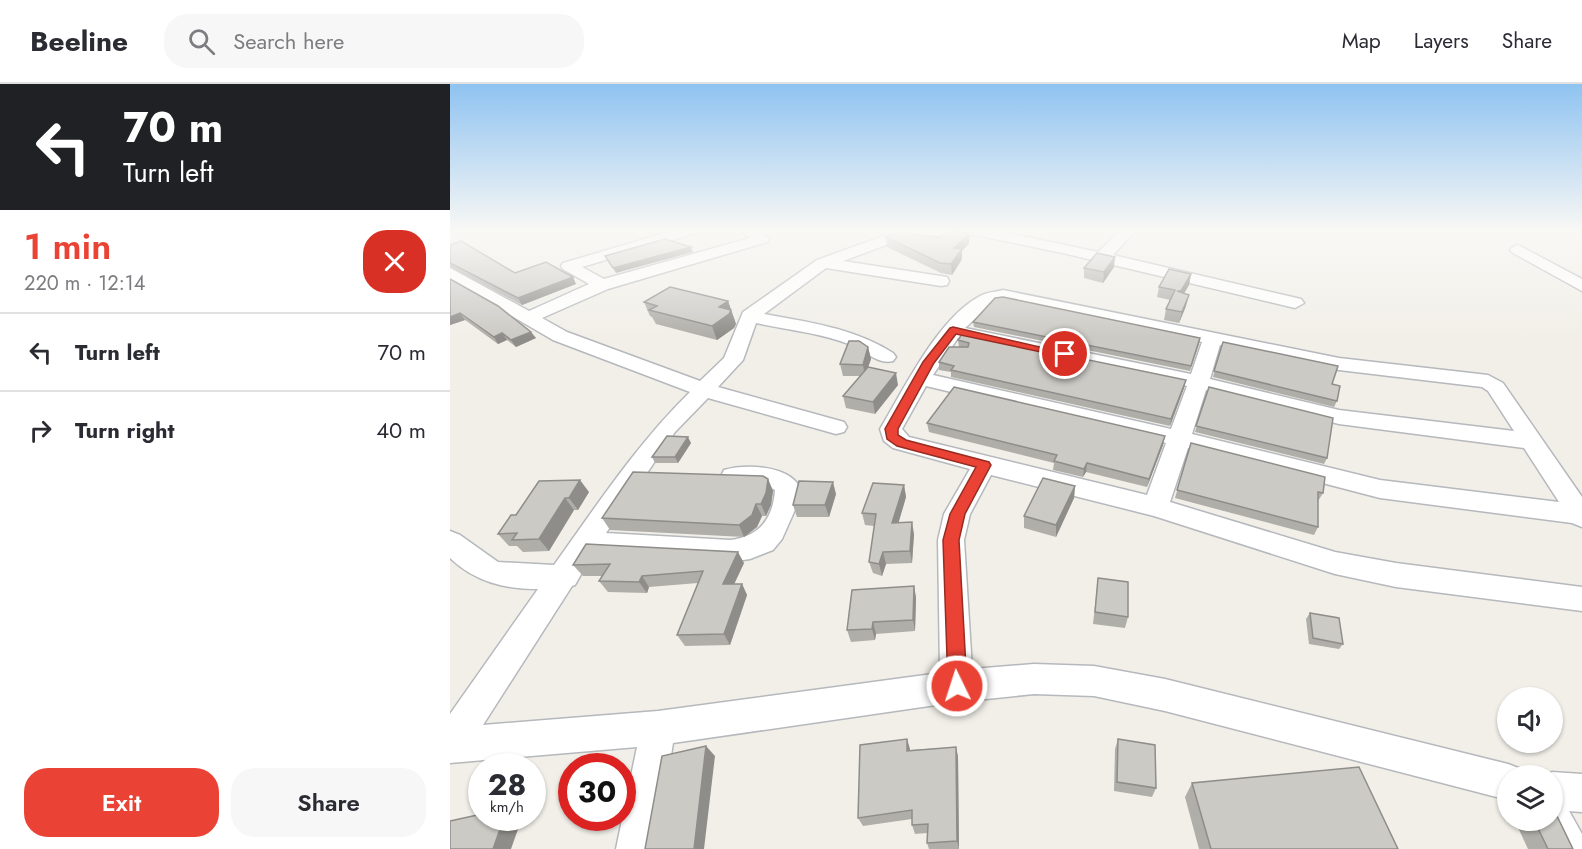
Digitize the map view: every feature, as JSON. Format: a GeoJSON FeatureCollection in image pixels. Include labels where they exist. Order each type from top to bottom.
{"type":"FeatureCollection","features":[{"type":"Feature","properties":{"kind":"street"},"geometry":{"type":"LineString","coordinates":[[570,266],[569,268],[602,285]]}},
{"type":"Feature","properties":{"kind":"street"},"geometry":{"type":"LineString","coordinates":[[527,318],[602,285],[669,266]]}},
{"type":"Feature","properties":{"kind":"street"},"geometry":{"type":"LineString","coordinates":[[450,745],[565,577],[632,473],[667,427],[733,360],[749,316],[819,266]]}},
{"type":"Feature","properties":{"kind":"street"},"geometry":{"type":"LineString","coordinates":[[841,266],[941,281]]}},
{"type":"Feature","properties":{"kind":"street"},"geometry":{"type":"LineString","coordinates":[[1139,266],[1296,303]]}},
{"type":"Feature","properties":{"kind":"street"},"geometry":{"type":"LineString","coordinates":[[1546,266],[1582,286]]}},
{"type":"Feature","properties":{"kind":"street"},"geometry":{"type":"LineString","coordinates":[[450,273],[560,336],[704,390],[836,427]]}},
{"type":"Feature","properties":{"kind":"street"},"geometry":{"type":"LineString","coordinates":[[1581,516],[1496,387],[1488,381],[1339,364],[996,294],[984,299],[937,350],[891,429],[892,436],[901,443],[1156,507],[1335,563],[1396,575],[1582,599]]}},
{"type":"Feature","properties":{"kind":"street"},"geometry":{"type":"LineString","coordinates":[[749,316],[850,338],[873,347],[886,357]]}},
{"type":"Feature","properties":{"kind":"street"},"geometry":{"type":"LineString","coordinates":[[953,331],[1198,382],[1339,417],[1531,441]]}},
{"type":"Feature","properties":{"kind":"street"},"geometry":{"type":"LineString","coordinates":[[1156,507],[1213,338]]}},
{"type":"Feature","properties":{"kind":"street"},"geometry":{"type":"LineString","coordinates":[[921,379],[1179,438],[1380,489],[1581,516]]}},
{"type":"Feature","properties":{"kind":"street"},"geometry":{"type":"LineString","coordinates":[[957,686],[951,540],[957,514],[984,465]]}},
{"type":"Feature","properties":{"kind":"street"},"geometry":{"type":"LineString","coordinates":[[632,473],[666,474]]}},
{"type":"Feature","properties":{"kind":"street"},"geometry":{"type":"LineString","coordinates":[[587,542],[730,551],[748,550],[764,543],[774,532],[789,495],[787,486],[779,480],[768,477],[711,475]]}},
{"type":"Feature","properties":{"kind":"street"},"geometry":{"type":"LineString","coordinates":[[450,542],[469,561],[495,574],[565,577]]}},
{"type":"Feature","properties":{"kind":"street"},"geometry":{"type":"LineString","coordinates":[[450,745],[658,728],[957,686],[1034,679],[1094,681],[1165,694],[1497,779]]}},
{"type":"Feature","properties":{"kind":"street"},"geometry":{"type":"LineString","coordinates":[[636,849],[658,728]]}},
{"type":"Feature","properties":{"kind":"street"},"geometry":{"type":"LineString","coordinates":[[1563,792],[1582,793]]}},
{"type":"Feature","properties":{"kind":"lane"},"geometry":{"type":"LineString","coordinates":[[1563,819],[1580,849]]}},
{"type":"Feature","properties":{"kind":"building"},"geometry":{"type":"Polygon","coordinates":[[[455,266],[503,266],[515,273],[536,266],[553,266],[573,277],[518,298],[455,266]]]}},
{"type":"Feature","properties":{"kind":"building"},"geometry":{"type":"Polygon","coordinates":[[[1086,266],[1109,266],[1104,272],[1084,268],[1086,266]]]}},
{"type":"Feature","properties":{"kind":"building"},"geometry":{"type":"Polygon","coordinates":[[[1169,269],[1191,274],[1181,291],[1177,291],[1189,295],[1182,312],[1166,309],[1175,290],[1159,287],[1169,269]]]}},
{"type":"Feature","properties":{"kind":"building"},"geometry":{"type":"Polygon","coordinates":[[[450,279],[498,306],[531,332],[511,340],[502,333],[494,337],[460,313],[450,317],[450,279]]]}},
{"type":"Feature","properties":{"kind":"building"},"geometry":{"type":"Polygon","coordinates":[[[670,287],[728,301],[719,307],[731,310],[712,326],[649,310],[657,306],[644,302],[670,287]]]}},
{"type":"Feature","properties":{"kind":"building"},"geometry":{"type":"Polygon","coordinates":[[[1003,297],[1200,338],[1191,366],[973,322],[995,298],[1003,297]]]}},
{"type":"Feature","properties":{"kind":"building"},"geometry":{"type":"Polygon","coordinates":[[[962,334],[1186,380],[1171,419],[951,370],[954,366],[939,362],[949,347],[968,347],[969,343],[958,340],[962,334]]]}},
{"type":"Feature","properties":{"kind":"building"},"geometry":{"type":"Polygon","coordinates":[[[849,341],[859,341],[868,347],[863,365],[840,364],[849,341]]]}},
{"type":"Feature","properties":{"kind":"building"},"geometry":{"type":"Polygon","coordinates":[[[1223,342],[1338,366],[1332,384],[1340,386],[1337,401],[1214,371],[1223,342]]]}},
{"type":"Feature","properties":{"kind":"building"},"geometry":{"type":"Polygon","coordinates":[[[868,367],[896,373],[873,402],[843,396],[868,367]]]}},
{"type":"Feature","properties":{"kind":"building"},"geometry":{"type":"Polygon","coordinates":[[[954,387],[1165,436],[1149,479],[1087,463],[1084,469],[1054,461],[1057,455],[927,423],[954,387]]]}},
{"type":"Feature","properties":{"kind":"building"},"geometry":{"type":"Polygon","coordinates":[[[1209,387],[1333,418],[1327,458],[1196,426],[1209,387]]]}},
{"type":"Feature","properties":{"kind":"building"},"geometry":{"type":"Polygon","coordinates":[[[667,436],[688,437],[675,457],[652,457],[667,436]]]}},
{"type":"Feature","properties":{"kind":"building"},"geometry":{"type":"Polygon","coordinates":[[[1191,443],[1325,477],[1323,493],[1318,492],[1318,527],[1177,490],[1191,443]]]}},
{"type":"Feature","properties":{"kind":"building"},"geometry":{"type":"Polygon","coordinates":[[[633,472],[763,476],[768,479],[766,493],[761,504],[756,504],[752,515],[739,525],[602,518],[633,472]]]}},
{"type":"Feature","properties":{"kind":"building"},"geometry":{"type":"Polygon","coordinates":[[[1043,478],[1075,486],[1056,525],[1024,516],[1043,478]]]}},
{"type":"Feature","properties":{"kind":"building"},"geometry":{"type":"Polygon","coordinates":[[[580,480],[569,498],[565,498],[539,539],[512,540],[517,533],[498,534],[511,515],[516,515],[539,481],[580,480]]]}},
{"type":"Feature","properties":{"kind":"building"},"geometry":{"type":"Polygon","coordinates":[[[799,481],[833,482],[825,505],[793,505],[799,481]]]}},
{"type":"Feature","properties":{"kind":"building"},"geometry":{"type":"Polygon","coordinates":[[[873,483],[904,485],[892,523],[912,522],[910,551],[883,552],[879,564],[869,562],[876,514],[862,513],[873,483]]]}},
{"type":"Feature","properties":{"kind":"building"},"geometry":{"type":"Polygon","coordinates":[[[586,544],[738,552],[723,584],[742,584],[724,634],[677,635],[703,571],[642,576],[639,582],[599,581],[610,564],[573,565],[586,544]]]}},
{"type":"Feature","properties":{"kind":"building"},"geometry":{"type":"Polygon","coordinates":[[[1098,578],[1128,582],[1128,617],[1095,612],[1098,578]]]}},
{"type":"Feature","properties":{"kind":"building"},"geometry":{"type":"Polygon","coordinates":[[[914,586],[913,620],[873,622],[872,629],[847,630],[852,590],[914,586]]]}},
{"type":"Feature","properties":{"kind":"building"},"geometry":{"type":"Polygon","coordinates":[[[1310,613],[1339,618],[1343,644],[1313,638],[1310,613]]]}},
{"type":"Feature","properties":{"kind":"building"},"geometry":{"type":"Polygon","coordinates":[[[907,739],[907,751],[956,747],[957,841],[927,843],[928,824],[912,825],[912,810],[858,818],[860,745],[907,739]]]}},
{"type":"Feature","properties":{"kind":"building"},"geometry":{"type":"Polygon","coordinates":[[[1118,739],[1155,745],[1156,788],[1117,782],[1118,739]]]}},
{"type":"Feature","properties":{"kind":"building"},"geometry":{"type":"Polygon","coordinates":[[[706,746],[694,849],[645,849],[662,756],[706,746]]]}},
{"type":"Feature","properties":{"kind":"building"},"geometry":{"type":"Polygon","coordinates":[[[1359,767],[1398,849],[1211,849],[1192,783],[1359,767]]]}},
{"type":"Feature","properties":{"kind":"building"},"geometry":{"type":"Polygon","coordinates":[[[468,817],[468,831],[499,831],[493,849],[450,849],[450,821],[468,817]]]}},
{"type":"Feature","properties":{"kind":"building"},"geometry":{"type":"Polygon","coordinates":[[[1563,828],[1573,849],[1548,849],[1539,831],[1563,831],[1563,828]]]}},
{"type":"Feature","properties":{"kind":"route"},"geometry":{"type":"LineString","coordinates":[[957,686],[951,540],[957,514],[984,465],[901,443],[892,436],[891,429],[929,362],[953,331],[1065,354]]}}]}
